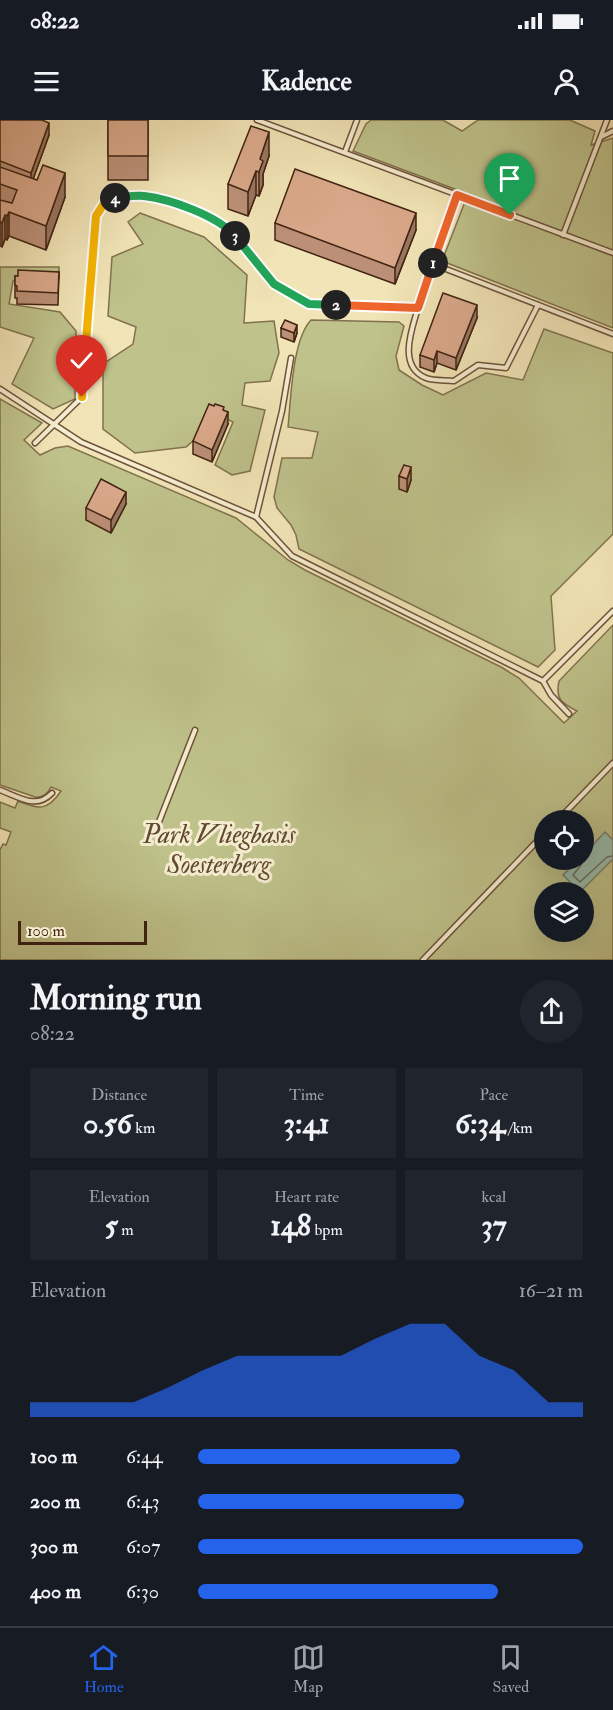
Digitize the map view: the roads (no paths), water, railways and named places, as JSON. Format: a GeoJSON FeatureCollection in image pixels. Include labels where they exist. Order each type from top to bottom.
{"type":"FeatureCollection","features":[{"type":"Feature","properties":{"kind":"lane"},"geometry":{"type":"LineString","coordinates":[[257,120],[613,254]]}},
{"type":"Feature","properties":{"kind":"lane"},"geometry":{"type":"LineString","coordinates":[[345,152],[357,120]]}},
{"type":"Feature","properties":{"kind":"lane"},"geometry":{"type":"LineString","coordinates":[[563,235],[607,120]]}},
{"type":"Feature","properties":{"kind":"lane"},"geometry":{"type":"LineString","coordinates":[[600,137],[613,131]]}},
{"type":"Feature","properties":{"kind":"lane"},"geometry":{"type":"LineString","coordinates":[[457,195],[418,308],[408,346],[413,368],[426,378],[454,381],[478,365],[506,368],[538,305]]}},
{"type":"Feature","properties":{"kind":"lane"},"geometry":{"type":"LineString","coordinates":[[34,443],[82,397],[96,216],[107,199],[144,196],[188,206],[229,229],[274,284],[309,304],[418,308]]}},
{"type":"Feature","properties":{"kind":"lane"},"geometry":{"type":"LineString","coordinates":[[433,264],[613,334]]}},
{"type":"Feature","properties":{"kind":"lane"},"geometry":{"type":"LineString","coordinates":[[256,517],[282,411],[291,358]]}},
{"type":"Feature","properties":{"kind":"lane"},"geometry":{"type":"LineString","coordinates":[[0,389],[81,442],[256,517],[292,556],[543,681],[551,695],[569,714]]}},
{"type":"Feature","properties":{"kind":"lane"},"geometry":{"type":"LineString","coordinates":[[543,681],[613,611]]}},
{"type":"Feature","properties":{"kind":"lane"},"geometry":{"type":"LineString","coordinates":[[155,832],[195,730]]}},
{"type":"Feature","properties":{"kind":"lane"},"geometry":{"type":"LineString","coordinates":[[568,810],[613,763]]}},
{"type":"Feature","properties":{"kind":"lane"},"geometry":{"type":"LineString","coordinates":[[0,790],[39,802],[52,793]]}},
{"type":"Feature","properties":{"kind":"lane"},"geometry":{"type":"LineString","coordinates":[[423,960],[534,844]]}},
{"type":"Feature","properties":{"kind":"water"},"geometry":{"type":"Polygon","coordinates":[[[605,832],[613,840],[613,859],[590,882],[570,882],[563,875],[568,870],[594,870],[594,844],[605,832]]]}},
{"type":"Feature","properties":{"kind":"park label","name":"Park Vliegbasis Soesterberg"},"geometry":{"type":"Point","coordinates":[219,849]}}]}
